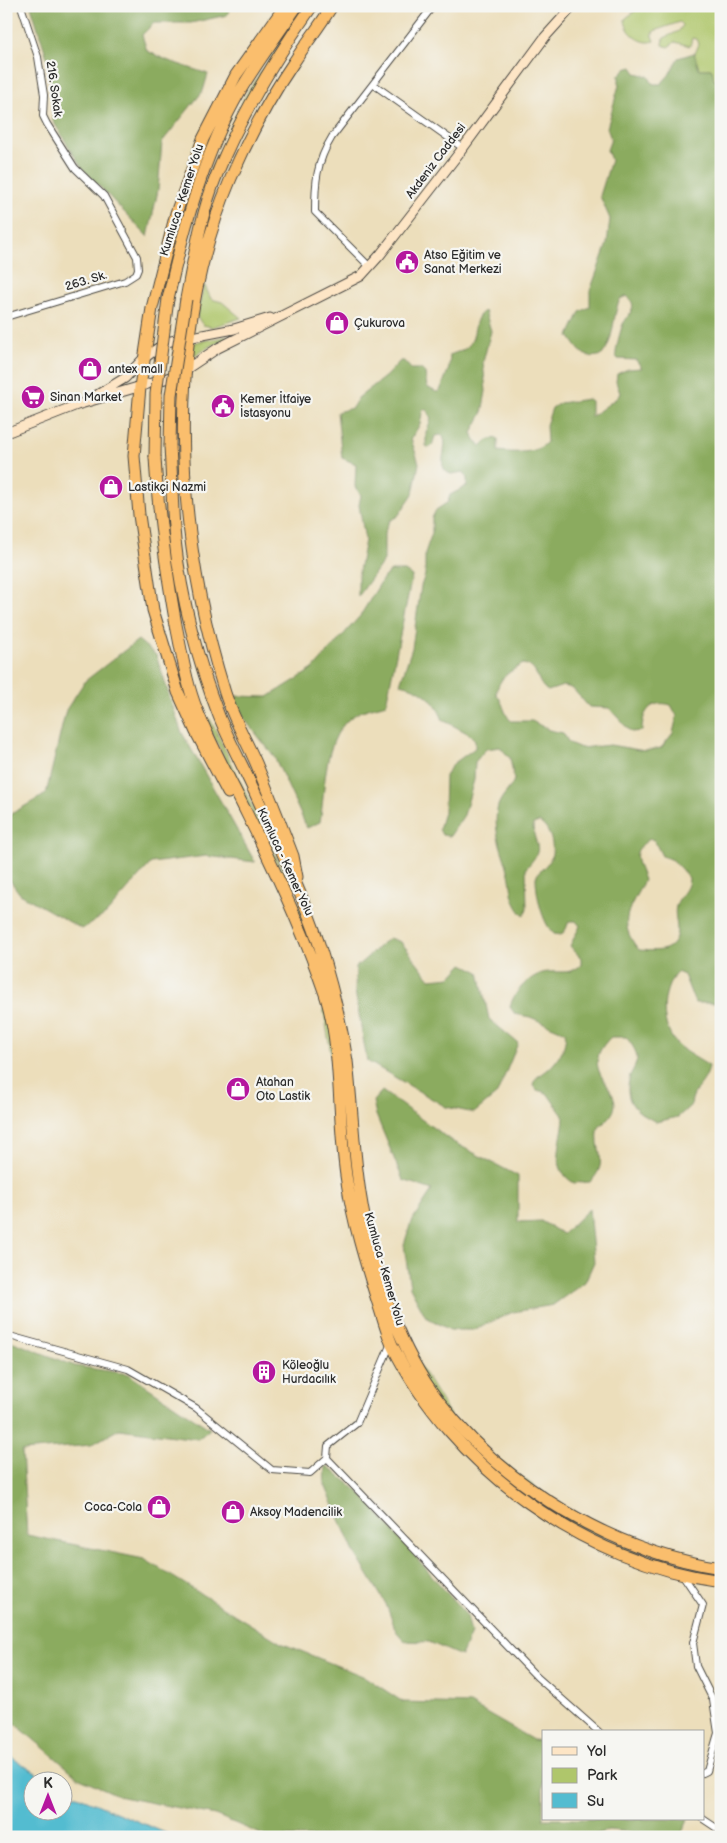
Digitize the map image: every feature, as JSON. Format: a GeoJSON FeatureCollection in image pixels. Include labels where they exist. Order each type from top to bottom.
{"type":"FeatureCollection","features":[{"type":"Feature","properties":{"kind":"highway"},"geometry":{"type":"LineString","coordinates":[[270,862],[249,830],[196,732],[178,692],[154,610],[139,515],[134,456],[140,387],[152,308],[176,213],[203,139],[236,75],[285,6]]}},
{"type":"Feature","properties":{"kind":"highway","name":"Kumluca - Kemer Yolu"},"geometry":{"type":"LineString","coordinates":[[297,6],[240,90],[225,120],[180,246],[168,299],[156,394],[155,457],[162,539],[191,693],[212,744],[300,927],[326,998],[336,1061],[346,1179],[353,1216],[391,1342],[416,1386],[454,1435],[500,1480],[538,1509],[593,1540],[638,1560],[682,1574],[721,1581]]}},
{"type":"Feature","properties":{"kind":"highway","name":"Kumluca - Kemer Yolu"},"geometry":{"type":"LineString","coordinates":[[312,6],[249,104],[216,175],[204,215],[186,299],[171,395],[170,446],[175,542],[197,650],[220,719],[256,794],[302,901],[328,971],[342,1028],[358,1184],[365,1223],[402,1338],[423,1377],[438,1400],[467,1434],[502,1466],[544,1497],[620,1540],[658,1555],[721,1568]]}},
{"type":"Feature","properties":{"kind":"highway","name":"Kumluca - Kemer Yolu"},"geometry":{"type":"LineString","coordinates":[[302,901],[293,856],[226,695],[213,654],[196,569],[186,482],[182,442],[184,370],[188,337],[207,248],[231,178],[292,64],[332,6]]}},
{"type":"Feature","properties":{"kind":"main road","name":"Akdeniz Caddesi"},"geometry":{"type":"LineString","coordinates":[[6,433],[77,405],[165,379],[184,370],[218,348],[361,276],[370,268],[463,148],[545,37],[573,6]]}},
{"type":"Feature","properties":{"kind":"main road","name":"Akdeniz Caddesi"},"geometry":{"type":"LineString","coordinates":[[77,405],[125,378],[144,359],[166,342],[234,329],[300,308]]}},
{"type":"Feature","properties":{"kind":"street","name":"216. Sokak"},"geometry":{"type":"LineString","coordinates":[[21,6],[38,57],[44,95],[43,116],[69,160],[104,196],[129,239]]}},
{"type":"Feature","properties":{"kind":"street"},"geometry":{"type":"LineString","coordinates":[[370,268],[315,212],[315,188],[321,155],[332,137],[433,6]]}},
{"type":"Feature","properties":{"kind":"street"},"geometry":{"type":"LineString","coordinates":[[373,84],[463,148]]}},
{"type":"Feature","properties":{"kind":"street","name":"263. Sk."},"geometry":{"type":"LineString","coordinates":[[6,317],[132,278],[138,269],[138,262],[129,239]]}},
{"type":"Feature","properties":{"kind":"street"},"geometry":{"type":"LineString","coordinates":[[6,1335],[128,1369],[196,1408],[272,1470],[310,1473],[327,1458],[328,1446],[357,1423],[391,1342]]}},
{"type":"Feature","properties":{"kind":"street"},"geometry":{"type":"LineString","coordinates":[[327,1458],[536,1677],[597,1730]]}},
{"type":"Feature","properties":{"kind":"street"},"geometry":{"type":"LineString","coordinates":[[682,1574],[703,1604],[694,1643],[696,1666],[713,1700],[718,1732],[707,1771],[704,1772]]}},
{"type":"Feature","properties":{"kind":"street"},"geometry":{"type":"LineString","coordinates":[[704,1820],[721,1831]]}},
{"type":"Feature","properties":{"kind":"green space"},"geometry":{"type":"Polygon","coordinates":[[[31,6],[232,6],[227,15],[191,23],[154,23],[142,35],[147,51],[169,61],[208,74],[203,91],[162,142],[158,190],[148,237],[82,168],[53,121],[49,64],[31,6]]]}},
{"type":"Feature","properties":{"kind":"green space"},"geometry":{"type":"Polygon","coordinates":[[[303,6],[307,6],[212,174],[209,174],[244,98],[303,6]]]}},
{"type":"Feature","properties":{"kind":"green space"},"geometry":{"type":"Polygon","coordinates":[[[641,6],[721,6],[721,82],[714,80],[711,69],[699,69],[694,56],[699,44],[697,39],[692,38],[690,46],[675,42],[668,47],[663,45],[664,38],[679,31],[683,25],[680,22],[654,31],[652,36],[654,41],[644,41],[635,37],[628,29],[625,19],[641,6]]]}},
{"type":"Feature","properties":{"kind":"green space"},"geometry":{"type":"Polygon","coordinates":[[[694,53],[699,69],[712,69],[714,80],[721,82],[721,1003],[695,1003],[684,975],[677,972],[667,990],[664,1010],[668,1030],[683,1050],[709,1066],[708,1072],[694,1094],[691,1105],[678,1117],[656,1122],[642,1114],[632,1105],[628,1093],[628,1085],[637,1055],[626,1037],[611,1037],[600,1051],[597,1064],[615,1104],[611,1115],[599,1127],[599,1168],[590,1182],[574,1183],[561,1170],[559,1162],[564,1117],[547,1093],[537,1090],[533,1085],[536,1078],[550,1068],[558,1059],[565,1042],[565,1032],[530,1017],[515,1014],[510,1007],[515,995],[524,984],[536,976],[548,972],[565,972],[581,965],[581,958],[570,946],[580,926],[576,921],[569,921],[561,935],[554,934],[543,916],[537,892],[536,877],[551,858],[551,838],[543,825],[539,822],[533,824],[537,850],[536,855],[526,868],[527,909],[524,916],[514,899],[496,823],[499,802],[514,780],[510,758],[500,747],[486,749],[475,762],[474,780],[464,815],[450,836],[442,835],[439,829],[444,812],[445,776],[453,764],[475,748],[475,740],[469,734],[443,720],[436,706],[421,692],[400,684],[412,648],[421,586],[425,575],[425,553],[432,533],[432,518],[436,510],[448,502],[450,495],[467,486],[467,479],[464,472],[451,474],[443,467],[445,445],[442,435],[435,436],[432,446],[429,448],[426,446],[426,433],[431,419],[428,411],[423,409],[420,424],[411,439],[419,463],[413,494],[398,516],[389,521],[384,534],[384,560],[358,597],[358,576],[365,540],[359,505],[361,495],[355,487],[356,464],[342,458],[337,412],[352,408],[358,398],[386,376],[400,361],[404,361],[411,369],[421,369],[425,373],[427,387],[436,392],[440,391],[449,368],[450,355],[468,346],[473,337],[478,318],[485,311],[491,331],[483,362],[486,391],[482,414],[472,432],[475,441],[481,446],[488,440],[498,439],[498,451],[517,452],[537,449],[547,442],[546,425],[552,408],[560,403],[588,399],[591,401],[591,417],[618,397],[620,393],[616,382],[617,374],[628,369],[642,368],[636,360],[618,359],[616,356],[622,326],[633,307],[631,300],[627,296],[620,299],[609,342],[602,355],[590,356],[582,353],[569,336],[580,312],[590,307],[590,291],[607,244],[610,219],[600,196],[611,160],[607,150],[611,139],[607,128],[619,85],[619,75],[625,69],[632,67],[636,73],[648,76],[653,84],[661,84],[669,75],[678,58],[694,53]],[[523,664],[502,679],[497,688],[496,694],[511,721],[532,721],[549,730],[563,733],[569,743],[581,748],[610,745],[645,751],[661,748],[673,733],[677,716],[671,705],[658,704],[653,706],[646,713],[642,724],[642,731],[631,732],[609,708],[589,707],[573,689],[563,686],[548,691],[541,684],[532,668],[523,664]],[[650,839],[639,848],[637,853],[637,862],[644,880],[630,907],[627,922],[628,931],[639,950],[652,951],[669,947],[676,938],[676,906],[686,890],[689,878],[673,860],[662,856],[654,840],[650,839]]]}},
{"type":"Feature","properties":{"kind":"green space"},"geometry":{"type":"Polygon","coordinates":[[[204,284],[211,299],[222,302],[241,318],[212,327],[203,325],[197,317],[204,284]]]}},
{"type":"Feature","properties":{"kind":"green space"},"geometry":{"type":"Polygon","coordinates":[[[229,336],[231,338],[210,346],[190,359],[192,343],[229,336]]]}},
{"type":"Feature","properties":{"kind":"green space"},"geometry":{"type":"Polygon","coordinates":[[[391,571],[405,571],[412,576],[386,704],[356,714],[345,723],[337,735],[331,748],[325,778],[320,822],[307,828],[274,756],[237,710],[236,696],[268,697],[313,669],[360,616],[384,577],[391,571]]]}},
{"type":"Feature","properties":{"kind":"green space"},"geometry":{"type":"Polygon","coordinates":[[[138,640],[156,655],[181,731],[255,862],[206,856],[151,863],[106,914],[82,929],[20,894],[6,875],[6,821],[11,814],[46,794],[66,710],[85,681],[138,640]]]}},
{"type":"Feature","properties":{"kind":"green space"},"geometry":{"type":"Polygon","coordinates":[[[210,719],[293,891],[316,949],[339,1032],[349,1143],[390,1317],[461,1433],[604,1537],[643,1555],[683,1567],[721,1573],[721,1576],[642,1558],[545,1509],[507,1480],[457,1435],[431,1401],[395,1340],[360,1231],[314,951],[291,892],[206,720],[210,719]]]}},
{"type":"Feature","properties":{"kind":"green space"},"geometry":{"type":"Polygon","coordinates":[[[389,938],[401,942],[430,979],[451,977],[463,964],[479,972],[489,1019],[518,1043],[497,1094],[474,1113],[446,1107],[367,1061],[355,991],[356,967],[389,938]]]}},
{"type":"Feature","properties":{"kind":"green space"},"geometry":{"type":"Polygon","coordinates":[[[382,1091],[453,1142],[518,1176],[518,1222],[541,1221],[563,1234],[589,1209],[594,1262],[585,1282],[553,1305],[513,1312],[473,1330],[450,1330],[426,1317],[410,1287],[404,1245],[411,1222],[432,1190],[403,1180],[376,1115],[373,1101],[382,1091]]]}},
{"type":"Feature","properties":{"kind":"green space"},"geometry":{"type":"Polygon","coordinates":[[[6,1339],[75,1366],[128,1374],[210,1429],[198,1439],[119,1429],[91,1445],[22,1451],[27,1535],[144,1559],[281,1643],[365,1677],[403,1702],[470,1704],[533,1740],[542,1741],[542,1820],[688,1820],[680,1837],[608,1830],[589,1837],[268,1837],[215,1815],[122,1797],[78,1777],[6,1716],[6,1339]]]}},
{"type":"Feature","properties":{"kind":"green space"},"geometry":{"type":"Polygon","coordinates":[[[326,1465],[361,1494],[467,1616],[471,1633],[461,1656],[429,1642],[405,1641],[396,1631],[386,1604],[353,1550],[325,1485],[326,1465]]]}},
{"type":"Feature","properties":{"kind":"water"},"geometry":{"type":"Polygon","coordinates":[[[6,1754],[31,1770],[22,1770],[22,1820],[72,1820],[72,1794],[175,1837],[6,1837],[6,1754]]]}},
{"type":"Feature","properties":{"kind":"place","name":"Atso Eğitim ve Sanat Merkezi"},"geometry":{"type":"Point","coordinates":[407,262]}},
{"type":"Feature","properties":{"kind":"place","name":"Çukurova"},"geometry":{"type":"Point","coordinates":[337,323]}},
{"type":"Feature","properties":{"kind":"place","name":"antex mall"},"geometry":{"type":"Point","coordinates":[90,369]}},
{"type":"Feature","properties":{"kind":"place","name":"Sinan Market"},"geometry":{"type":"Point","coordinates":[33,397]}},
{"type":"Feature","properties":{"kind":"place","name":"Kemer İtfaiye İstasyonu"},"geometry":{"type":"Point","coordinates":[223,406]}},
{"type":"Feature","properties":{"kind":"place","name":"Lastikçi Nazmi"},"geometry":{"type":"Point","coordinates":[111,487]}},
{"type":"Feature","properties":{"kind":"place","name":"Atahan Oto Lastik"},"geometry":{"type":"Point","coordinates":[238,1089]}},
{"type":"Feature","properties":{"kind":"place","name":"Köleoğlu Hurdacılık"},"geometry":{"type":"Point","coordinates":[264,1372]}},
{"type":"Feature","properties":{"kind":"place","name":"Coca-Cola"},"geometry":{"type":"Point","coordinates":[159,1507]}},
{"type":"Feature","properties":{"kind":"place","name":"Aksoy Madencilik"},"geometry":{"type":"Point","coordinates":[233,1512]}}]}
